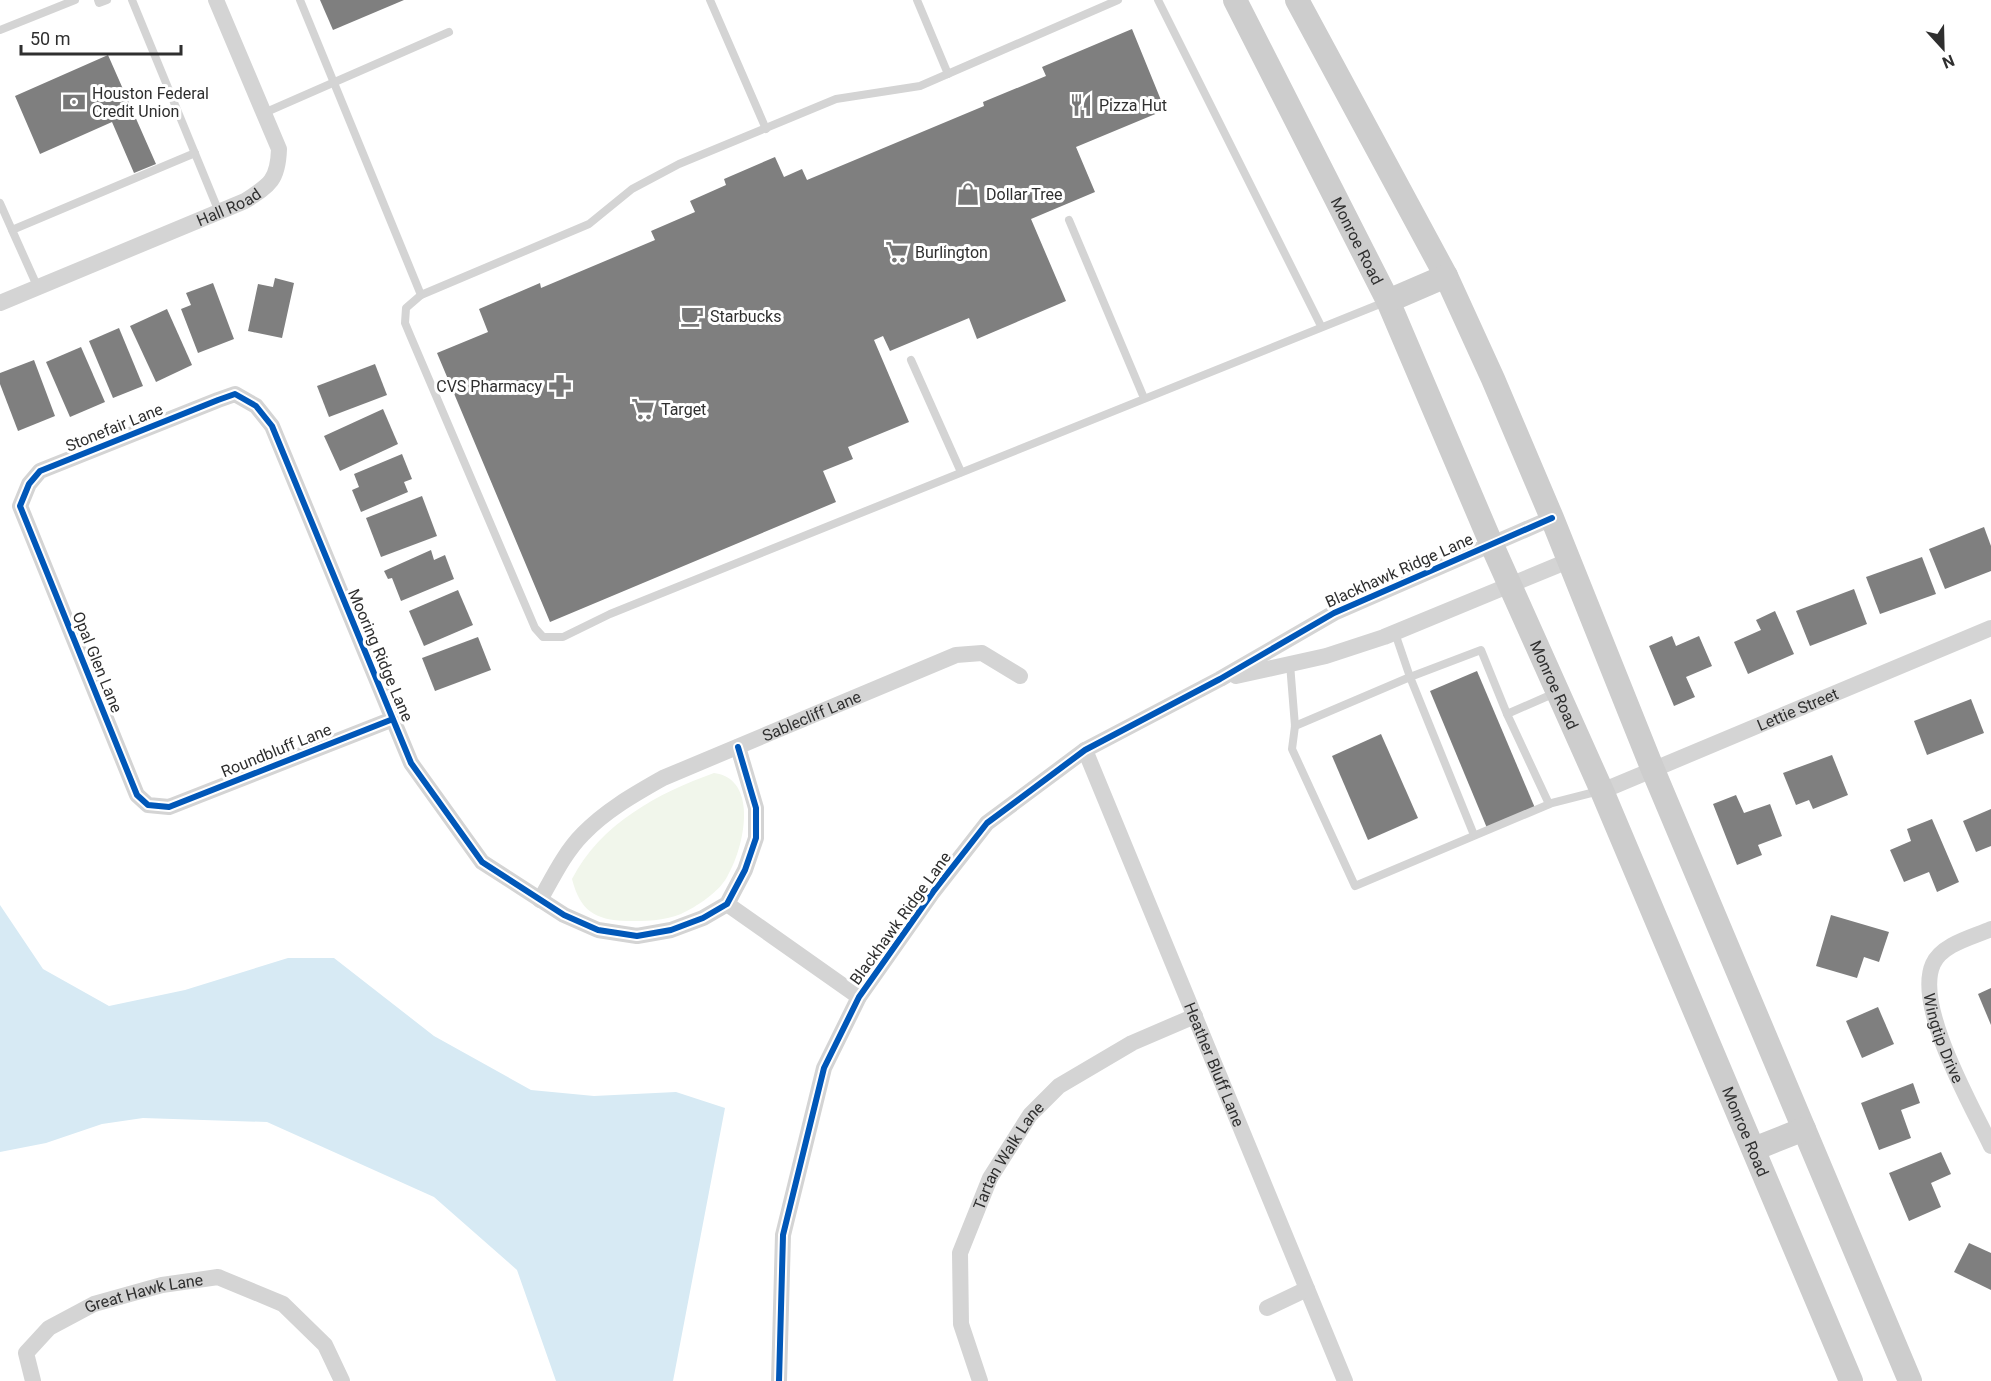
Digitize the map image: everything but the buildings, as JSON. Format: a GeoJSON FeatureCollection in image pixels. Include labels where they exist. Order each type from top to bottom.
{"type":"FeatureCollection","features":[{"type":"Feature","properties":{"kind":"main road","name":"Monroe Road"},"geometry":{"type":"LineString","coordinates":[[1235,0],[1388,301],[1491,543],[1602,791],[1851,1381]]}},
{"type":"Feature","properties":{"kind":"main road"},"geometry":{"type":"LineString","coordinates":[[1297,0],[1446,276],[1552,518],[1653,770],[1910,1381]]}},
{"type":"Feature","properties":{"kind":"main road"},"geometry":{"type":"LineString","coordinates":[[1388,301],[1446,276]]}},
{"type":"Feature","properties":{"kind":"main road"},"geometry":{"type":"LineString","coordinates":[[1754,1149],[1804,1129]]}},
{"type":"Feature","properties":{"kind":"street","name":"Hall Road"},"geometry":{"type":"LineString","coordinates":[[0,303],[245,201],[268,186],[279,170],[279,149],[216,0]]}},
{"type":"Feature","properties":{"kind":"street","name":"Stonefair Lane"},"geometry":{"type":"LineString","coordinates":[[20,506],[29,484],[40,471],[236,394]]}},
{"type":"Feature","properties":{"kind":"street","name":"Mooring Ridge Lane"},"geometry":{"type":"LineString","coordinates":[[236,394],[256,405],[272,426],[411,763],[482,862],[564,915],[598,930],[637,936],[671,930],[703,918],[727,904]]}},
{"type":"Feature","properties":{"kind":"street","name":"Opal Glen Lane"},"geometry":{"type":"LineString","coordinates":[[20,506],[137,795],[148,805],[169,807]]}},
{"type":"Feature","properties":{"kind":"street","name":"Blackhawk Ridge Lane"},"geometry":{"type":"LineString","coordinates":[[779,1381],[783,1235],[824,1068],[859,997],[933,892],[987,823],[1085,750],[1220,679],[1334,613],[1552,518]]}},
{"type":"Feature","properties":{"kind":"street","name":"Blackhawk Ridge Lane"},"geometry":{"type":"LineString","coordinates":[[1220,679],[1326,656],[1395,633],[1568,561]]}},
{"type":"Feature","properties":{"kind":"street","name":"Lettie Street"},"geometry":{"type":"LineString","coordinates":[[1602,791],[1991,628]]}},
{"type":"Feature","properties":{"kind":"street","name":"Sablecliff Lane"},"geometry":{"type":"LineString","coordinates":[[540,900],[561,864],[583,834],[621,802],[663,778],[956,655],[982,653],[1020,676]]}},
{"type":"Feature","properties":{"kind":"street","name":"Roundbluff Lane"},"geometry":{"type":"LineString","coordinates":[[169,807],[393,718]]}},
{"type":"Feature","properties":{"kind":"street"},"geometry":{"type":"LineString","coordinates":[[738,747],[756,808],[756,838],[745,870],[727,904],[859,997]]}},
{"type":"Feature","properties":{"kind":"street","name":"Heather Bluff Lane"},"geometry":{"type":"LineString","coordinates":[[1085,750],[1345,1381]]}},
{"type":"Feature","properties":{"kind":"street","name":"Wingtip Drive"},"geometry":{"type":"LineString","coordinates":[[1991,929],[1948,948],[1933,964],[1928,990],[1933,1016],[1951,1062],[1991,1146]]}},
{"type":"Feature","properties":{"kind":"street","name":"Tartan Walk Lane"},"geometry":{"type":"LineString","coordinates":[[980,1381],[961,1324],[960,1253],[990,1178],[1030,1115],[1059,1086],[1088,1067],[1132,1044],[1195,1016]]}},
{"type":"Feature","properties":{"kind":"street","name":"Great Hawk Lane"},"geometry":{"type":"LineString","coordinates":[[33,1381],[26,1353],[48,1328],[94,1304],[162,1285],[218,1277],[283,1304],[325,1345],[342,1381]]}},
{"type":"Feature","properties":{"kind":"street"},"geometry":{"type":"LineString","coordinates":[[1267,1308],[1307,1289]]}},
{"type":"Feature","properties":{"kind":"lane"},"geometry":{"type":"LineString","coordinates":[[0,30],[75,0]]}},
{"type":"Feature","properties":{"kind":"lane"},"geometry":{"type":"LineString","coordinates":[[98,0],[99,3],[107,0]]}},
{"type":"Feature","properties":{"kind":"lane"},"geometry":{"type":"LineString","coordinates":[[132,0],[219,212]]}},
{"type":"Feature","properties":{"kind":"lane"},"geometry":{"type":"LineString","coordinates":[[300,0],[421,295]]}},
{"type":"Feature","properties":{"kind":"lane"},"geometry":{"type":"LineString","coordinates":[[710,0],[766,129]]}},
{"type":"Feature","properties":{"kind":"lane"},"geometry":{"type":"LineString","coordinates":[[917,0],[948,74]]}},
{"type":"Feature","properties":{"kind":"lane"},"geometry":{"type":"LineString","coordinates":[[1118,0],[913,88],[836,99],[660,174],[632,189],[589,224],[421,295],[406,308],[405,323],[535,628],[543,637],[563,637],[610,614],[1321,326],[1388,301]]}},
{"type":"Feature","properties":{"kind":"lane"},"geometry":{"type":"LineString","coordinates":[[1158,0],[1321,326]]}},
{"type":"Feature","properties":{"kind":"lane"},"geometry":{"type":"LineString","coordinates":[[264,112],[449,32]]}},
{"type":"Feature","properties":{"kind":"lane"},"geometry":{"type":"LineString","coordinates":[[12,230],[195,153]]}},
{"type":"Feature","properties":{"kind":"lane"},"geometry":{"type":"LineString","coordinates":[[0,203],[38,288]]}},
{"type":"Feature","properties":{"kind":"lane"},"geometry":{"type":"LineString","coordinates":[[1070,220],[1143,398]]}},
{"type":"Feature","properties":{"kind":"lane"},"geometry":{"type":"LineString","coordinates":[[911,360],[961,472]]}},
{"type":"Feature","properties":{"kind":"lane"},"geometry":{"type":"LineString","coordinates":[[1395,633],[1410,677],[1474,835]]}},
{"type":"Feature","properties":{"kind":"lane"},"geometry":{"type":"LineString","coordinates":[[1296,726],[1410,677],[1481,650],[1507,714],[1549,804]]}},
{"type":"Feature","properties":{"kind":"lane"},"geometry":{"type":"LineString","coordinates":[[1290,664],[1296,726],[1292,749],[1355,886],[1549,804],[1602,791]]}},
{"type":"Feature","properties":{"kind":"lane"},"geometry":{"type":"LineString","coordinates":[[1507,714],[1558,692]]}},
{"type":"Feature","properties":{"kind":"shaded area"},"geometry":{"type":"Polygon","coordinates":[[[714,773],[728,778],[738,788],[743,801],[744,817],[739,850],[727,877],[719,888],[687,911],[661,919],[615,920],[597,915],[584,906],[572,879],[598,842],[632,813],[652,801],[714,773]]]}},
{"type":"Feature","properties":{"kind":"water"},"geometry":{"type":"Polygon","coordinates":[[[0,905],[43,969],[109,1006],[185,990],[288,958],[334,958],[434,1036],[531,1090],[594,1096],[676,1092],[725,1108],[673,1381],[556,1381],[517,1270],[434,1197],[267,1122],[143,1118],[102,1124],[46,1143],[0,1152],[0,905]]]}},
{"type":"Feature","properties":{"kind":"cycle path"},"geometry":{"type":"LineString","coordinates":[[393,719],[169,807],[148,805],[137,795],[20,506],[29,484],[40,471],[235,394],[256,406],[272,426],[411,763],[482,862],[564,915],[598,930],[637,936],[671,930],[703,918],[727,904],[745,870],[756,838],[756,808],[738,747]]}},
{"type":"Feature","properties":{"kind":"cycle path"},"geometry":{"type":"LineString","coordinates":[[779,1381],[783,1235],[824,1068],[859,997],[933,892],[987,823],[1085,750],[1220,679],[1334,613],[1552,518]]}},
{"type":"Feature","properties":{"kind":"place","name":"Houston Federal Credit Union"},"geometry":{"type":"Point","coordinates":[74,102]}},
{"type":"Feature","properties":{"kind":"place","name":"Pizza Hut"},"geometry":{"type":"Point","coordinates":[1081,105]}},
{"type":"Feature","properties":{"kind":"place","name":"Dollar Tree"},"geometry":{"type":"Point","coordinates":[968,194]}},
{"type":"Feature","properties":{"kind":"place","name":"Burlington"},"geometry":{"type":"Point","coordinates":[897,252]}},
{"type":"Feature","properties":{"kind":"place","name":"Starbucks"},"geometry":{"type":"Point","coordinates":[692,316]}},
{"type":"Feature","properties":{"kind":"place","name":"CVS Pharmacy"},"geometry":{"type":"Point","coordinates":[560,386]}},
{"type":"Feature","properties":{"kind":"place","name":"Target"},"geometry":{"type":"Point","coordinates":[643,409]}}]}
